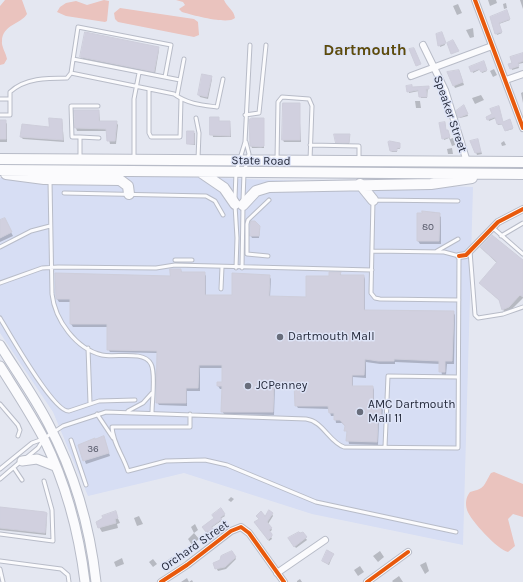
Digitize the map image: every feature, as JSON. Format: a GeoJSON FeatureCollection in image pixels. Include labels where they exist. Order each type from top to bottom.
{"type":"FeatureCollection","features":[{"type":"Feature","properties":{"kind":"main road","name":"State Road"},"geometry":{"type":"LineString","coordinates":[[0,159],[80,158],[277,162],[523,162]]}},
{"type":"Feature","properties":{"kind":"main road","name":"State Road"},"geometry":{"type":"LineString","coordinates":[[0,170],[523,174]]}},
{"type":"Feature","properties":{"kind":"main road"},"geometry":{"type":"LineString","coordinates":[[200,172],[224,188],[239,204],[252,194],[264,188],[360,184],[442,183],[500,174]]}},
{"type":"Feature","properties":{"kind":"main road"},"geometry":{"type":"LineString","coordinates":[[0,173],[50,179],[120,180],[128,186],[129,194]]}},
{"type":"Feature","properties":{"kind":"main road"},"geometry":{"type":"LineString","coordinates":[[278,173],[336,186]]}},
{"type":"Feature","properties":{"kind":"main road"},"geometry":{"type":"LineString","coordinates":[[360,184],[373,200],[383,184]]}},
{"type":"Feature","properties":{"kind":"main road"},"geometry":{"type":"LineString","coordinates":[[0,345],[34,398],[53,432],[70,474],[82,510],[92,548],[96,582]]}},
{"type":"Feature","properties":{"kind":"main road"},"geometry":{"type":"LineString","coordinates":[[0,366],[43,439],[55,466],[73,519],[85,582]]}},
{"type":"Feature","properties":{"kind":"main road"},"geometry":{"type":"LineString","coordinates":[[22,461],[37,459],[55,466]]}},
{"type":"Feature","properties":{"kind":"street"},"geometry":{"type":"LineString","coordinates":[[475,0],[523,128]]}},
{"type":"Feature","properties":{"kind":"street","name":"Speaker Street"},"geometry":{"type":"LineString","coordinates":[[423,45],[448,100],[467,162]]}},
{"type":"Feature","properties":{"kind":"street"},"geometry":{"type":"LineString","coordinates":[[411,76],[492,46]]}},
{"type":"Feature","properties":{"kind":"street"},"geometry":{"type":"LineString","coordinates":[[506,80],[523,74]]}},
{"type":"Feature","properties":{"kind":"street"},"geometry":{"type":"LineString","coordinates":[[459,256],[466,255],[492,227],[505,218],[523,209]]}},
{"type":"Feature","properties":{"kind":"street","name":"Orchard Street"},"geometry":{"type":"LineString","coordinates":[[161,582],[231,531],[242,527],[249,533],[277,573]]}},
{"type":"Feature","properties":{"kind":"street"},"geometry":{"type":"LineString","coordinates":[[284,582],[277,573],[325,540]]}},
{"type":"Feature","properties":{"kind":"street"},"geometry":{"type":"LineString","coordinates":[[367,582],[408,552]]}},
{"type":"Feature","properties":{"kind":"lane"},"geometry":{"type":"LineString","coordinates":[[0,115],[10,115],[10,92],[16,86],[32,81],[67,78],[71,73],[78,27],[171,45],[165,77]]}},
{"type":"Feature","properties":{"kind":"lane"},"geometry":{"type":"LineString","coordinates":[[236,268],[240,172],[245,142],[245,115],[250,45]]}},
{"type":"Feature","properties":{"kind":"lane"},"geometry":{"type":"LineString","coordinates":[[245,115],[259,113],[266,45]]}},
{"type":"Feature","properties":{"kind":"lane"},"geometry":{"type":"LineString","coordinates":[[73,59],[180,80]]}},
{"type":"Feature","properties":{"kind":"lane"},"geometry":{"type":"LineString","coordinates":[[177,96],[184,59]]}},
{"type":"Feature","properties":{"kind":"lane"},"geometry":{"type":"LineString","coordinates":[[71,73],[174,94],[193,104],[217,107],[223,79]]}},
{"type":"Feature","properties":{"kind":"lane"},"geometry":{"type":"LineString","coordinates":[[134,159],[134,99],[139,73]]}},
{"type":"Feature","properties":{"kind":"lane"},"geometry":{"type":"LineString","coordinates":[[149,89],[149,133],[151,137],[180,137],[181,99]]}},
{"type":"Feature","properties":{"kind":"lane"},"geometry":{"type":"LineString","coordinates":[[277,162],[278,102],[282,97],[309,98],[312,106],[310,162]]}},
{"type":"Feature","properties":{"kind":"lane"},"geometry":{"type":"LineString","coordinates":[[0,98],[10,99]]}},
{"type":"Feature","properties":{"kind":"lane"},"geometry":{"type":"LineString","coordinates":[[98,106],[71,106],[72,137],[99,138]]}},
{"type":"Feature","properties":{"kind":"lane"},"geometry":{"type":"LineString","coordinates":[[196,118],[199,133],[198,160]]}},
{"type":"Feature","properties":{"kind":"lane"},"geometry":{"type":"LineString","coordinates":[[80,137],[80,158]]}},
{"type":"Feature","properties":{"kind":"lane"},"geometry":{"type":"LineString","coordinates":[[242,268],[239,204],[240,172],[243,161],[249,154],[245,142]]}},
{"type":"Feature","properties":{"kind":"lane"},"geometry":{"type":"LineString","coordinates":[[310,145],[359,146],[359,162]]}},
{"type":"Feature","properties":{"kind":"lane"},"geometry":{"type":"LineString","coordinates":[[50,179],[53,302],[63,326],[67,332],[88,348],[105,355],[139,356],[147,359],[152,368],[152,413]]}},
{"type":"Feature","properties":{"kind":"lane"},"geometry":{"type":"LineString","coordinates":[[64,193],[206,196],[215,201],[223,215]]}},
{"type":"Feature","properties":{"kind":"lane"},"geometry":{"type":"LineString","coordinates":[[268,256],[247,254],[247,224],[248,220],[270,200]]}},
{"type":"Feature","properties":{"kind":"lane"},"geometry":{"type":"LineString","coordinates":[[458,201],[373,200],[372,292],[377,299],[459,300]]}},
{"type":"Feature","properties":{"kind":"lane"},"geometry":{"type":"LineString","coordinates":[[501,236],[523,223]]}},
{"type":"Feature","properties":{"kind":"lane"},"geometry":{"type":"LineString","coordinates":[[0,247],[31,231],[50,226]]}},
{"type":"Feature","properties":{"kind":"lane"},"geometry":{"type":"LineString","coordinates":[[492,227],[523,254]]}},
{"type":"Feature","properties":{"kind":"lane"},"geometry":{"type":"LineString","coordinates":[[435,252],[458,239]]}},
{"type":"Feature","properties":{"kind":"lane"},"geometry":{"type":"LineString","coordinates":[[0,469],[32,443],[43,439],[63,426],[97,414],[127,412],[310,420],[316,422],[341,446],[458,448],[459,256],[435,252],[372,251]]}},
{"type":"Feature","properties":{"kind":"lane"},"geometry":{"type":"LineString","coordinates":[[470,251],[475,315],[478,318],[491,316],[523,307]]}},
{"type":"Feature","properties":{"kind":"lane"},"geometry":{"type":"LineString","coordinates":[[175,260],[192,260]]}},
{"type":"Feature","properties":{"kind":"lane"},"geometry":{"type":"LineString","coordinates":[[0,283],[25,273],[51,267],[152,268],[175,265],[222,268],[372,270]]}},
{"type":"Feature","properties":{"kind":"lane"},"geometry":{"type":"LineString","coordinates":[[221,289],[222,268]]}},
{"type":"Feature","properties":{"kind":"lane"},"geometry":{"type":"LineString","coordinates":[[0,318],[55,403],[67,411],[90,403],[135,400]]}},
{"type":"Feature","properties":{"kind":"lane"},"geometry":{"type":"LineString","coordinates":[[88,348],[90,403]]}},
{"type":"Feature","properties":{"kind":"lane"},"geometry":{"type":"LineString","coordinates":[[385,447],[388,376],[458,377]]}},
{"type":"Feature","properties":{"kind":"lane"},"geometry":{"type":"LineString","coordinates":[[127,412],[143,403],[152,393]]}},
{"type":"Feature","properties":{"kind":"lane"},"geometry":{"type":"LineString","coordinates":[[0,404],[18,425],[18,436]]}},
{"type":"Feature","properties":{"kind":"lane"},"geometry":{"type":"LineString","coordinates":[[97,414],[113,438],[123,457],[128,471],[166,461],[205,460],[227,466],[316,502],[456,532]]}},
{"type":"Feature","properties":{"kind":"lane"},"geometry":{"type":"LineString","coordinates":[[113,438],[112,427],[190,427],[190,414]]}},
{"type":"Feature","properties":{"kind":"lane"},"geometry":{"type":"LineString","coordinates":[[0,479],[38,448],[43,439]]}},
{"type":"Feature","properties":{"kind":"lane"},"geometry":{"type":"LineString","coordinates":[[71,440],[86,485]]}},
{"type":"Feature","properties":{"kind":"lane"},"geometry":{"type":"LineString","coordinates":[[14,468],[22,480]]}},
{"type":"Feature","properties":{"kind":"lane"},"geometry":{"type":"LineString","coordinates":[[0,534],[53,541],[53,515],[44,481]]}},
{"type":"Feature","properties":{"kind":"lane"},"geometry":{"type":"LineString","coordinates":[[0,562],[61,569],[68,575],[69,582]]}},
{"type":"Feature","properties":{"kind":"lane"},"geometry":{"type":"LineString","coordinates":[[0,569],[3,582]]}},
{"type":"Feature","properties":{"kind":"shaded area"},"geometry":{"type":"Polygon","coordinates":[[[5,0],[22,0],[27,14],[5,31],[2,45],[7,59],[4,64],[0,65],[0,6],[5,0]]]}},
{"type":"Feature","properties":{"kind":"shaded area"},"geometry":{"type":"Polygon","coordinates":[[[104,0],[109,1],[107,21],[105,22],[66,16],[57,12],[60,7],[66,3],[76,1],[87,5],[104,0]]]}},
{"type":"Feature","properties":{"kind":"shaded area"},"geometry":{"type":"Polygon","coordinates":[[[176,0],[224,0],[235,18],[231,20],[218,20],[182,12],[179,9],[185,5],[183,2],[176,0]]]}},
{"type":"Feature","properties":{"kind":"shaded area"},"geometry":{"type":"Polygon","coordinates":[[[120,8],[194,19],[198,22],[199,35],[194,37],[118,22],[115,19],[114,13],[120,8]]]}},
{"type":"Feature","properties":{"kind":"shaded area","name":"Dartmouth Mall"},"geometry":{"type":"Polygon","coordinates":[[[47,172],[473,187],[463,545],[312,514],[184,473],[88,496],[53,412],[0,333],[0,178],[47,172]]]}},
{"type":"Feature","properties":{"kind":"shaded area"},"geometry":{"type":"Polygon","coordinates":[[[494,472],[523,484],[523,517],[513,514],[508,519],[515,546],[508,552],[503,550],[485,534],[469,515],[466,507],[467,498],[470,492],[482,488],[491,473],[494,472]]]}},
{"type":"Feature","properties":{"kind":"building"},"geometry":{"type":"Polygon","coordinates":[[[507,10],[510,19],[499,23],[502,32],[495,34],[490,17],[507,10]]]}},
{"type":"Feature","properties":{"kind":"building"},"geometry":{"type":"Polygon","coordinates":[[[85,32],[159,47],[154,72],[80,57],[85,32]]]}},
{"type":"Feature","properties":{"kind":"building"},"geometry":{"type":"Polygon","coordinates":[[[442,32],[446,43],[438,46],[436,34],[442,32]]]}},
{"type":"Feature","properties":{"kind":"building"},"geometry":{"type":"Polygon","coordinates":[[[453,40],[459,51],[451,54],[447,43],[453,40]]]}},
{"type":"Feature","properties":{"kind":"building"},"geometry":{"type":"Polygon","coordinates":[[[414,48],[421,64],[416,66],[409,49],[414,48]]]}},
{"type":"Feature","properties":{"kind":"building"},"geometry":{"type":"Polygon","coordinates":[[[523,53],[523,61],[518,63],[519,66],[510,69],[508,64],[512,63],[510,57],[523,53]]]}},
{"type":"Feature","properties":{"kind":"building"},"geometry":{"type":"Polygon","coordinates":[[[484,61],[487,70],[481,72],[479,69],[471,72],[469,67],[484,61]]]}},
{"type":"Feature","properties":{"kind":"building"},"geometry":{"type":"Polygon","coordinates":[[[459,70],[463,82],[453,86],[447,72],[459,70]]]}},
{"type":"Feature","properties":{"kind":"building"},"geometry":{"type":"Polygon","coordinates":[[[202,74],[212,76],[207,97],[198,95],[202,74]]]}},
{"type":"Feature","properties":{"kind":"building"},"geometry":{"type":"Polygon","coordinates":[[[412,85],[412,87],[429,86],[429,89],[426,89],[427,97],[419,97],[418,90],[407,92],[406,86],[412,85]]]}},
{"type":"Feature","properties":{"kind":"building"},"geometry":{"type":"Polygon","coordinates":[[[283,103],[300,103],[300,140],[282,140],[283,103]]]}},
{"type":"Feature","properties":{"kind":"building"},"geometry":{"type":"Polygon","coordinates":[[[464,105],[468,114],[458,118],[456,111],[464,105]]]}},
{"type":"Feature","properties":{"kind":"building"},"geometry":{"type":"Polygon","coordinates":[[[499,106],[503,122],[510,119],[513,128],[505,131],[502,124],[497,124],[495,117],[487,120],[486,117],[492,114],[490,109],[499,106]]]}},
{"type":"Feature","properties":{"kind":"building"},"geometry":{"type":"Polygon","coordinates":[[[74,110],[99,110],[99,121],[117,121],[115,141],[107,141],[106,129],[75,128],[74,110]]]}},
{"type":"Feature","properties":{"kind":"building"},"geometry":{"type":"Polygon","coordinates":[[[210,117],[219,117],[219,121],[230,121],[230,136],[210,135],[210,117]]]}},
{"type":"Feature","properties":{"kind":"building"},"geometry":{"type":"Polygon","coordinates":[[[49,118],[62,119],[63,140],[20,137],[22,124],[49,127],[49,118]]]}},
{"type":"Feature","properties":{"kind":"building"},"geometry":{"type":"Polygon","coordinates":[[[252,118],[264,118],[264,146],[250,146],[249,120],[252,118]]]}},
{"type":"Feature","properties":{"kind":"building"},"geometry":{"type":"Polygon","coordinates":[[[0,120],[6,120],[6,139],[0,139],[0,120]]]}},
{"type":"Feature","properties":{"kind":"building"},"geometry":{"type":"Polygon","coordinates":[[[445,122],[446,130],[448,130],[450,137],[442,139],[439,123],[445,122]]]}},
{"type":"Feature","properties":{"kind":"building"},"geometry":{"type":"Polygon","coordinates":[[[187,131],[194,131],[194,144],[187,144],[187,131]]]}},
{"type":"Feature","properties":{"kind":"building"},"geometry":{"type":"Polygon","coordinates":[[[334,134],[350,134],[349,143],[336,143],[334,134]]]}},
{"type":"Feature","properties":{"kind":"building"},"geometry":{"type":"Polygon","coordinates":[[[478,139],[481,152],[475,153],[470,141],[478,139]]]}},
{"type":"Feature","properties":{"kind":"building"},"geometry":{"type":"Polygon","coordinates":[[[388,142],[400,143],[400,148],[397,148],[397,151],[390,151],[388,142]]]}},
{"type":"Feature","properties":{"kind":"building"},"geometry":{"type":"Polygon","coordinates":[[[422,211],[440,213],[439,241],[417,241],[417,213],[422,213],[422,211]]]}},
{"type":"Feature","properties":{"kind":"building"},"geometry":{"type":"Polygon","coordinates":[[[5,218],[12,232],[0,238],[0,220],[5,218]]]}},
{"type":"Feature","properties":{"kind":"building"},"geometry":{"type":"Polygon","coordinates":[[[251,221],[255,221],[260,226],[259,236],[250,236],[251,221]]]}},
{"type":"Feature","properties":{"kind":"building"},"geometry":{"type":"Polygon","coordinates":[[[492,235],[523,260],[523,297],[520,295],[509,307],[502,310],[499,300],[479,283],[497,262],[480,247],[492,235]]]}},
{"type":"Feature","properties":{"kind":"building","name":"Dartmouth Mall"},"geometry":{"type":"Polygon","coordinates":[[[170,269],[181,269],[181,272],[205,272],[205,295],[232,295],[232,273],[270,275],[269,296],[306,297],[306,276],[329,276],[329,272],[341,272],[340,275],[364,275],[364,310],[454,311],[452,361],[445,361],[445,372],[439,372],[439,361],[394,359],[394,361],[378,361],[365,359],[364,375],[352,375],[352,386],[373,386],[373,404],[381,404],[381,418],[378,418],[377,442],[346,441],[347,431],[344,431],[345,426],[340,420],[334,420],[334,413],[329,413],[328,406],[295,406],[294,384],[274,383],[273,412],[221,412],[222,386],[217,386],[217,382],[222,382],[222,365],[199,365],[198,388],[186,388],[186,403],[156,403],[157,351],[107,350],[107,324],[70,324],[70,299],[56,299],[55,273],[170,276],[170,269]]]}},
{"type":"Feature","properties":{"kind":"building"},"geometry":{"type":"Polygon","coordinates":[[[104,436],[109,453],[83,461],[78,445],[104,436]]]}},
{"type":"Feature","properties":{"kind":"building"},"geometry":{"type":"Polygon","coordinates":[[[0,507],[47,513],[45,533],[0,528],[0,507]]]}},
{"type":"Feature","properties":{"kind":"building"},"geometry":{"type":"Polygon","coordinates":[[[221,508],[225,514],[220,518],[222,519],[211,527],[214,529],[209,533],[208,531],[206,532],[202,527],[214,518],[212,515],[221,508]]]}},
{"type":"Feature","properties":{"kind":"building"},"geometry":{"type":"Polygon","coordinates":[[[269,510],[273,513],[267,522],[272,528],[269,530],[272,536],[268,540],[254,522],[259,519],[256,516],[261,511],[265,516],[269,510]]]}},
{"type":"Feature","properties":{"kind":"building"},"geometry":{"type":"Polygon","coordinates":[[[116,511],[118,518],[115,519],[116,523],[98,528],[96,522],[103,518],[102,516],[116,511]]]}},
{"type":"Feature","properties":{"kind":"building"},"geometry":{"type":"Polygon","coordinates":[[[299,532],[303,532],[307,537],[294,547],[288,538],[299,532]]]}},
{"type":"Feature","properties":{"kind":"building"},"geometry":{"type":"Polygon","coordinates":[[[327,550],[334,554],[328,564],[322,561],[327,550]]]}},
{"type":"Feature","properties":{"kind":"building"},"geometry":{"type":"Polygon","coordinates":[[[232,551],[236,557],[225,567],[215,569],[213,563],[220,560],[221,556],[232,551]]]}},
{"type":"Feature","properties":{"kind":"cycle path"},"geometry":{"type":"LineString","coordinates":[[475,0],[523,128]]}},
{"type":"Feature","properties":{"kind":"cycle path"},"geometry":{"type":"LineString","coordinates":[[459,256],[466,255],[498,222],[523,209]]}},
{"type":"Feature","properties":{"kind":"cycle path"},"geometry":{"type":"LineString","coordinates":[[161,582],[187,565],[231,531],[241,527],[249,533],[284,582]]}},
{"type":"Feature","properties":{"kind":"cycle path"},"geometry":{"type":"LineString","coordinates":[[367,582],[408,552]]}},
{"type":"Feature","properties":{"kind":"place","name":"Dartmouth Mall"},"geometry":{"type":"Point","coordinates":[280,337]}},
{"type":"Feature","properties":{"kind":"place","name":"JCPenney"},"geometry":{"type":"Point","coordinates":[248,386]}},
{"type":"Feature","properties":{"kind":"place","name":"AMC Dartmouth Mall 11"},"geometry":{"type":"Point","coordinates":[360,412]}},
{"type":"Feature","properties":{"kind":"district","name":"Dartmouth"},"geometry":{"type":"Point","coordinates":[365,50]}}]}
